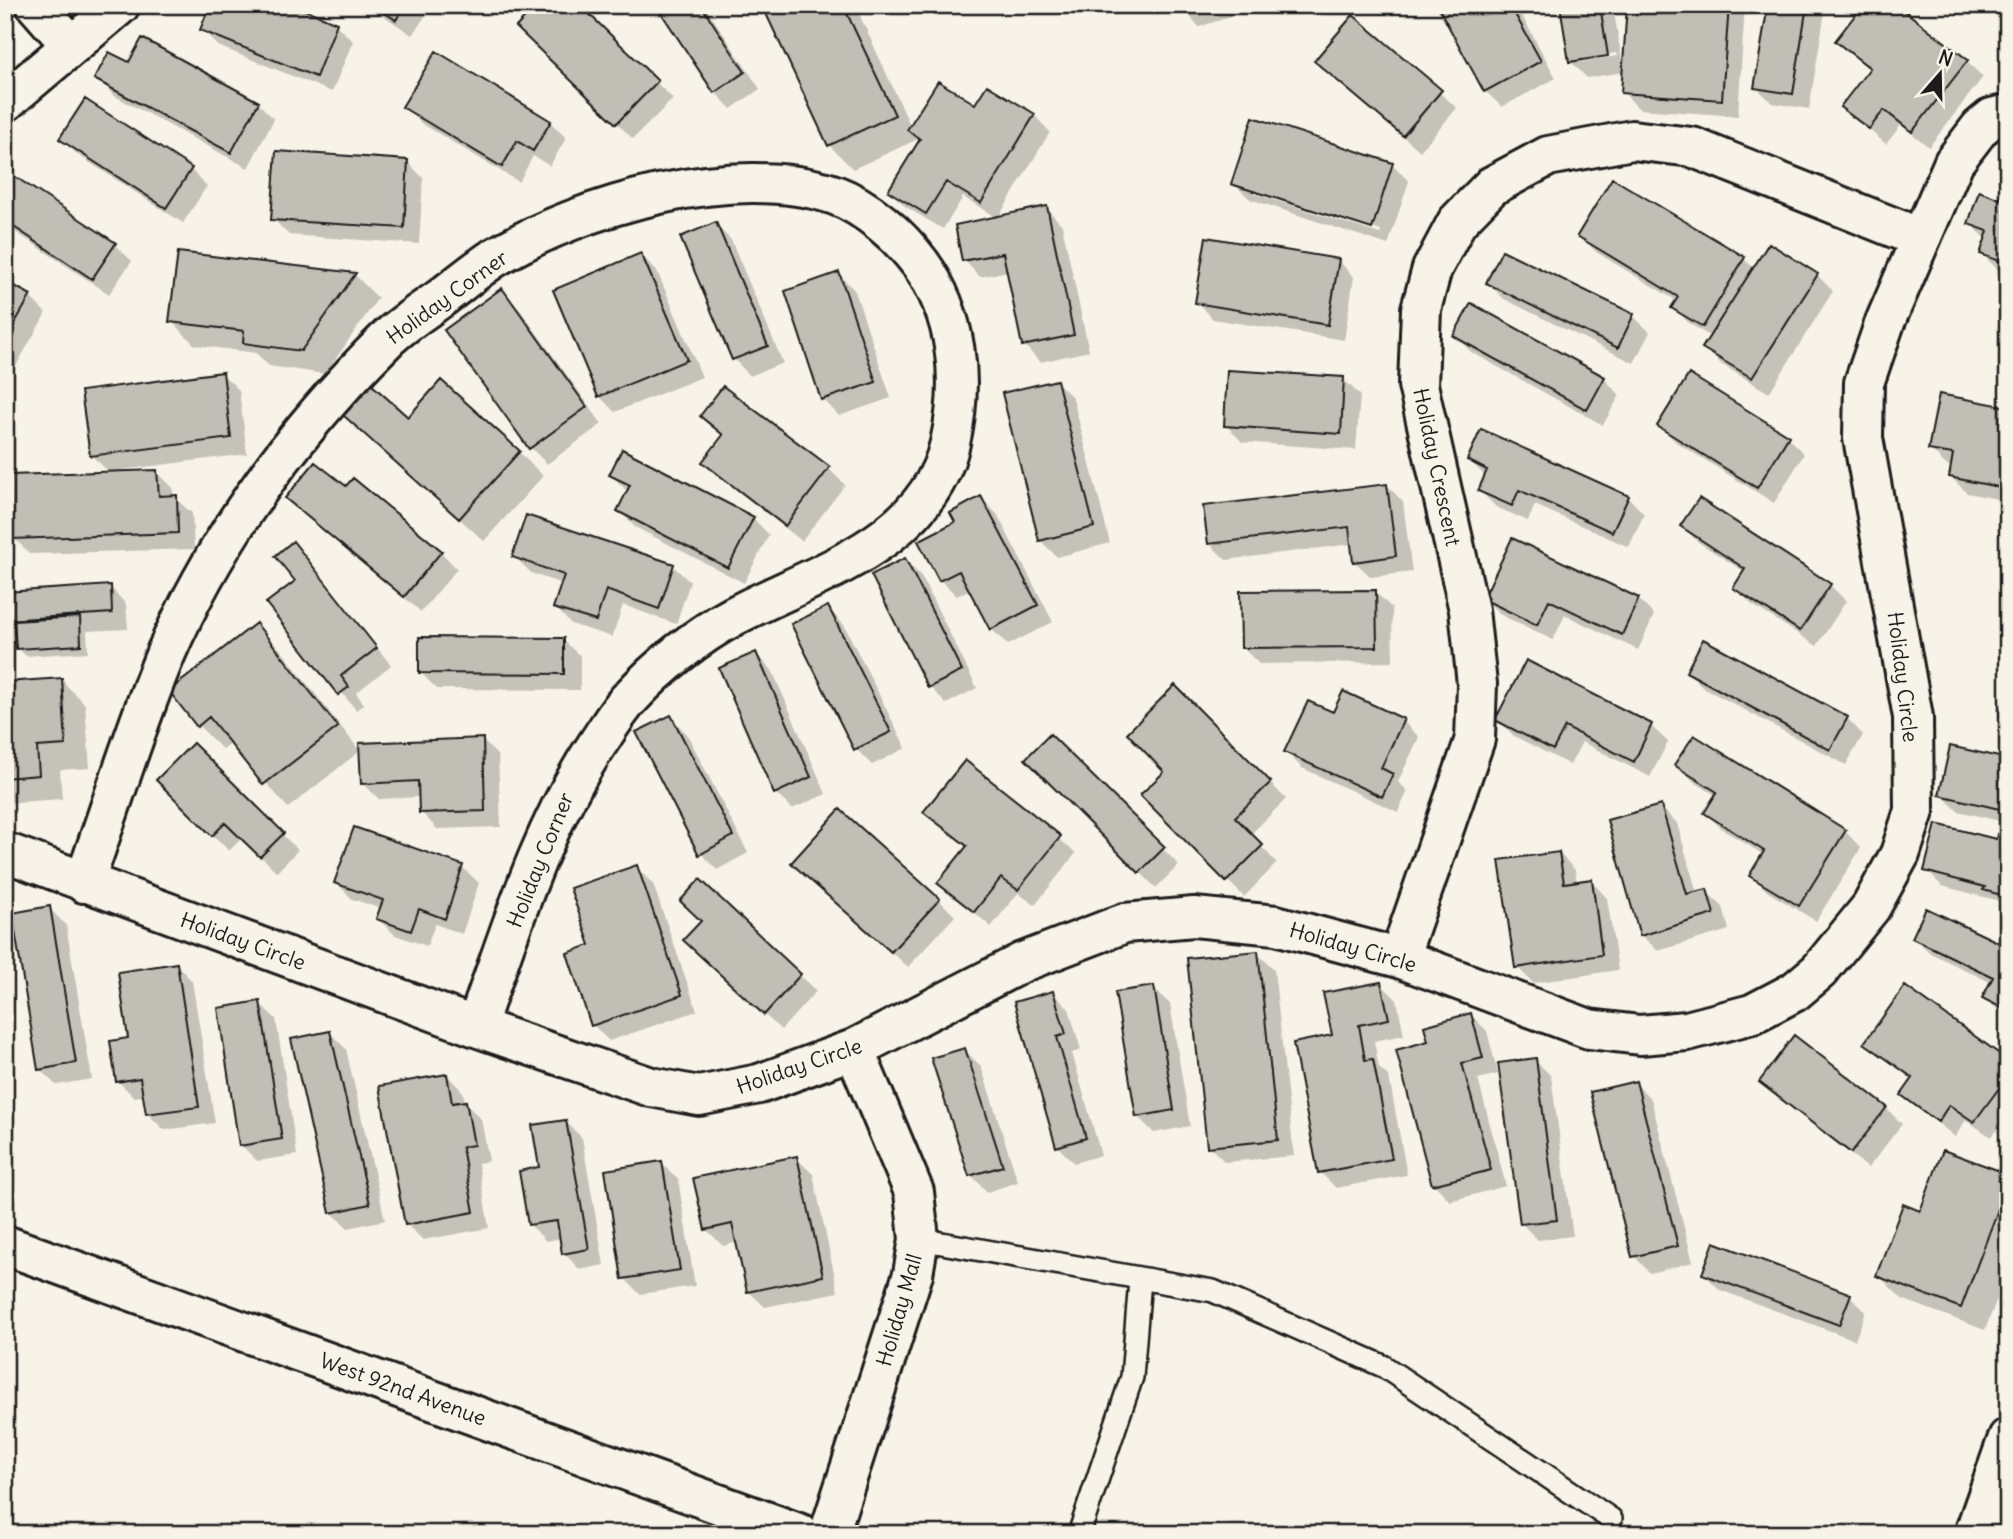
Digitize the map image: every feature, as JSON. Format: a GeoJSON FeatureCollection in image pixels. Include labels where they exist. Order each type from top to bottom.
{"type":"FeatureCollection","features":[{"type":"Feature","properties":{"kind":"street"},"geometry":{"type":"LineString","coordinates":[[36,5],[71,45]]}},
{"type":"Feature","properties":{"kind":"street"},"geometry":{"type":"LineString","coordinates":[[5,102],[120,5]]}},
{"type":"Feature","properties":{"kind":"street","name":"Holiday Circle"},"geometry":{"type":"LineString","coordinates":[[5,852],[476,1027],[651,1087],[699,1096],[759,1084],[854,1049],[1023,962],[1125,923],[1194,916],[1276,925],[1399,958],[1589,1029],[1640,1035],[1687,1031],[1752,1014],[1794,992],[1819,971],[1871,907],[1900,854],[1913,811],[1913,731],[1909,681],[1863,438],[1864,383],[1920,238],[1954,162],[1980,128],[1992,118],[2008,114]]}},
{"type":"Feature","properties":{"kind":"street","name":"Holiday Crescent"},"geometry":{"type":"LineString","coordinates":[[1399,958],[1475,739],[1477,684],[1469,610],[1418,385],[1421,309],[1432,269],[1457,222],[1492,186],[1548,156],[1632,140],[1692,147],[1920,238]]}},
{"type":"Feature","properties":{"kind":"street","name":"Holiday Corner"},"geometry":{"type":"LineString","coordinates":[[84,883],[166,654],[206,572],[271,469],[309,421],[393,333],[495,258],[578,218],[672,192],[740,184],[794,185],[837,196],[861,208],[909,247],[935,283],[951,322],[957,396],[950,446],[939,474],[923,503],[887,538],[729,619],[647,680],[625,702],[570,785],[537,856],[476,1027]]}},
{"type":"Feature","properties":{"kind":"street","name":"Holiday Mall"},"geometry":{"type":"LineString","coordinates":[[829,1534],[913,1274],[919,1239],[914,1192],[854,1049]]}},
{"type":"Feature","properties":{"kind":"street","name":"West 92nd Avenue"},"geometry":{"type":"LineString","coordinates":[[5,1245],[801,1534]]}},
{"type":"Feature","properties":{"kind":"street"},"geometry":{"type":"LineString","coordinates":[[1974,1534],[2008,1437]]}},
{"type":"Feature","properties":{"kind":"lane"},"geometry":{"type":"LineString","coordinates":[[919,1239],[1213,1291],[1383,1366],[1611,1519]]}},
{"type":"Feature","properties":{"kind":"lane"},"geometry":{"type":"LineString","coordinates":[[1079,1534],[1132,1377],[1140,1280]]}},
{"type":"Feature","properties":{"kind":"building"},"geometry":{"type":"Polygon","coordinates":[[[210,5],[294,5],[337,23],[316,77],[200,30],[210,5]]]}},
{"type":"Feature","properties":{"kind":"building"},"geometry":{"type":"Polygon","coordinates":[[[373,5],[405,5],[396,20],[373,5]]]}},
{"type":"Feature","properties":{"kind":"building"},"geometry":{"type":"Polygon","coordinates":[[[537,5],[580,5],[658,81],[616,124],[516,27],[537,5]]]}},
{"type":"Feature","properties":{"kind":"building"},"geometry":{"type":"Polygon","coordinates":[[[656,5],[701,5],[745,72],[714,93],[656,5]]]}},
{"type":"Feature","properties":{"kind":"building"},"geometry":{"type":"Polygon","coordinates":[[[762,5],[843,5],[895,115],[828,146],[762,5]]]}},
{"type":"Feature","properties":{"kind":"building"},"geometry":{"type":"Polygon","coordinates":[[[1179,5],[1199,5],[1181,11],[1179,5]]]}},
{"type":"Feature","properties":{"kind":"building"},"geometry":{"type":"Polygon","coordinates":[[[1437,5],[1510,5],[1541,61],[1484,92],[1437,5]]]}},
{"type":"Feature","properties":{"kind":"building"},"geometry":{"type":"Polygon","coordinates":[[[1560,5],[1600,5],[1608,56],[1569,62],[1560,5]]]}},
{"type":"Feature","properties":{"kind":"building"},"geometry":{"type":"Polygon","coordinates":[[[1627,5],[1729,5],[1722,100],[1621,93],[1627,5]]]}},
{"type":"Feature","properties":{"kind":"building"},"geometry":{"type":"Polygon","coordinates":[[[1768,5],[1807,5],[1793,94],[1754,88],[1768,5]]]}},
{"type":"Feature","properties":{"kind":"building"},"geometry":{"type":"Polygon","coordinates":[[[1863,5],[1897,5],[1968,60],[1912,132],[1884,110],[1869,129],[1840,107],[1870,68],[1835,41],[1863,5]]]}},
{"type":"Feature","properties":{"kind":"building"},"geometry":{"type":"Polygon","coordinates":[[[1353,15],[1442,90],[1403,136],[1314,61],[1353,15]]]}},
{"type":"Feature","properties":{"kind":"building"},"geometry":{"type":"Polygon","coordinates":[[[142,38],[259,102],[231,153],[94,79],[109,52],[129,62],[142,38]]]}},
{"type":"Feature","properties":{"kind":"building"},"geometry":{"type":"Polygon","coordinates":[[[436,51],[551,121],[533,151],[517,141],[502,167],[402,107],[436,51]]]}},
{"type":"Feature","properties":{"kind":"building"},"geometry":{"type":"Polygon","coordinates":[[[938,81],[975,104],[987,85],[1035,114],[981,203],[946,182],[926,214],[888,191],[920,139],[907,130],[938,81]]]}},
{"type":"Feature","properties":{"kind":"building"},"geometry":{"type":"Polygon","coordinates":[[[85,99],[192,168],[166,208],[59,139],[85,99]]]}},
{"type":"Feature","properties":{"kind":"building"},"geometry":{"type":"Polygon","coordinates":[[[1253,117],[1393,163],[1372,229],[1231,184],[1253,117]]]}},
{"type":"Feature","properties":{"kind":"building"},"geometry":{"type":"Polygon","coordinates":[[[276,151],[408,160],[404,228],[271,220],[276,151]]]}},
{"type":"Feature","properties":{"kind":"building"},"geometry":{"type":"Polygon","coordinates":[[[5,170],[116,243],[92,279],[5,221],[5,170]]]}},
{"type":"Feature","properties":{"kind":"building"},"geometry":{"type":"Polygon","coordinates":[[[2008,177],[2008,264],[1980,254],[1988,231],[1968,224],[1979,191],[2000,199],[2008,177]]]}},
{"type":"Feature","properties":{"kind":"building"},"geometry":{"type":"Polygon","coordinates":[[[1612,178],[1745,257],[1703,327],[1671,308],[1678,297],[1577,236],[1612,178]]]}},
{"type":"Feature","properties":{"kind":"building"},"geometry":{"type":"Polygon","coordinates":[[[1047,206],[1074,335],[1022,346],[1003,253],[962,261],[955,225],[1047,206]]]}},
{"type":"Feature","properties":{"kind":"building"},"geometry":{"type":"Polygon","coordinates":[[[716,222],[768,346],[732,360],[680,237],[716,222]]]}},
{"type":"Feature","properties":{"kind":"building"},"geometry":{"type":"Polygon","coordinates":[[[1206,237],[1339,259],[1328,325],[1195,303],[1206,237]]]}},
{"type":"Feature","properties":{"kind":"building"},"geometry":{"type":"Polygon","coordinates":[[[1769,243],[1818,274],[1752,378],[1702,348],[1769,243]]]}},
{"type":"Feature","properties":{"kind":"building"},"geometry":{"type":"Polygon","coordinates":[[[1502,250],[1634,314],[1618,348],[1486,283],[1502,250]]]}},
{"type":"Feature","properties":{"kind":"building"},"geometry":{"type":"Polygon","coordinates":[[[178,252],[356,273],[301,351],[243,343],[244,331],[169,322],[178,252]]]}},
{"type":"Feature","properties":{"kind":"building"},"geometry":{"type":"Polygon","coordinates":[[[641,253],[687,360],[598,397],[553,290],[641,253]]]}},
{"type":"Feature","properties":{"kind":"building"},"geometry":{"type":"Polygon","coordinates":[[[839,272],[876,382],[821,400],[785,291],[839,272]]]}},
{"type":"Feature","properties":{"kind":"building"},"geometry":{"type":"Polygon","coordinates":[[[5,281],[31,295],[5,340],[5,281]]]}},
{"type":"Feature","properties":{"kind":"building"},"geometry":{"type":"Polygon","coordinates":[[[502,288],[587,407],[529,449],[444,330],[502,288]]]}},
{"type":"Feature","properties":{"kind":"building"},"geometry":{"type":"Polygon","coordinates":[[[1471,303],[1605,377],[1587,410],[1453,336],[1471,303]]]}},
{"type":"Feature","properties":{"kind":"building"},"geometry":{"type":"Polygon","coordinates":[[[1227,370],[1344,377],[1341,434],[1224,426],[1227,370]]]}},
{"type":"Feature","properties":{"kind":"building"},"geometry":{"type":"Polygon","coordinates":[[[223,372],[231,438],[90,456],[81,391],[223,372]]]}},
{"type":"Feature","properties":{"kind":"building"},"geometry":{"type":"Polygon","coordinates":[[[1689,374],[1789,436],[1757,488],[1657,426],[1689,374]]]}},
{"type":"Feature","properties":{"kind":"building"},"geometry":{"type":"Polygon","coordinates":[[[441,380],[520,451],[459,519],[343,415],[371,384],[408,417],[441,380]]]}},
{"type":"Feature","properties":{"kind":"building"},"geometry":{"type":"Polygon","coordinates":[[[1057,380],[1094,527],[1039,541],[1002,393],[1057,380]]]}},
{"type":"Feature","properties":{"kind":"building"},"geometry":{"type":"Polygon","coordinates":[[[723,386],[830,467],[785,526],[702,462],[723,435],[700,416],[723,386]]]}},
{"type":"Feature","properties":{"kind":"building"},"geometry":{"type":"Polygon","coordinates":[[[1939,394],[2008,407],[2008,489],[1949,477],[1953,454],[1928,450],[1939,394]]]}},
{"type":"Feature","properties":{"kind":"building"},"geometry":{"type":"Polygon","coordinates":[[[1481,429],[1629,496],[1612,532],[1519,490],[1512,506],[1478,491],[1487,470],[1467,460],[1481,429]]]}},
{"type":"Feature","properties":{"kind":"building"},"geometry":{"type":"Polygon","coordinates":[[[622,449],[754,517],[728,568],[617,511],[630,485],[609,475],[622,449]]]}},
{"type":"Feature","properties":{"kind":"building"},"geometry":{"type":"Polygon","coordinates":[[[315,462],[346,486],[353,478],[442,551],[404,597],[285,498],[315,462]]]}},
{"type":"Feature","properties":{"kind":"building"},"geometry":{"type":"Polygon","coordinates":[[[157,470],[159,496],[177,495],[178,533],[12,539],[10,475],[157,470]]]}},
{"type":"Feature","properties":{"kind":"building"},"geometry":{"type":"Polygon","coordinates":[[[1387,484],[1396,556],[1353,562],[1349,527],[1208,544],[1203,506],[1387,484]]]}},
{"type":"Feature","properties":{"kind":"building"},"geometry":{"type":"Polygon","coordinates":[[[981,496],[1038,605],[990,630],[959,571],[939,581],[918,541],[955,522],[950,513],[981,496]]]}},
{"type":"Feature","properties":{"kind":"building"},"geometry":{"type":"Polygon","coordinates":[[[1699,498],[1831,584],[1800,631],[1733,588],[1745,569],[1680,526],[1699,498]]]}},
{"type":"Feature","properties":{"kind":"building"},"geometry":{"type":"Polygon","coordinates":[[[526,515],[674,564],[659,609],[606,590],[596,621],[553,608],[564,575],[512,557],[526,515]]]}},
{"type":"Feature","properties":{"kind":"building"},"geometry":{"type":"Polygon","coordinates":[[[1512,538],[1639,598],[1622,635],[1549,600],[1537,625],[1483,599],[1512,538]]]}},
{"type":"Feature","properties":{"kind":"building"},"geometry":{"type":"Polygon","coordinates":[[[293,541],[377,648],[341,676],[349,687],[338,695],[266,603],[295,581],[275,556],[293,541]]]}},
{"type":"Feature","properties":{"kind":"building"},"geometry":{"type":"Polygon","coordinates":[[[905,558],[962,671],[928,688],[871,575],[905,558]]]}},
{"type":"Feature","properties":{"kind":"building"},"geometry":{"type":"Polygon","coordinates":[[[111,585],[112,613],[5,620],[5,592],[111,585]]]}},
{"type":"Feature","properties":{"kind":"building"},"geometry":{"type":"Polygon","coordinates":[[[1376,590],[1377,647],[1241,648],[1240,591],[1376,590]]]}},
{"type":"Feature","properties":{"kind":"building"},"geometry":{"type":"Polygon","coordinates":[[[828,606],[891,732],[854,750],[791,624],[828,606]]]}},
{"type":"Feature","properties":{"kind":"building"},"geometry":{"type":"Polygon","coordinates":[[[80,617],[81,645],[16,649],[14,621],[80,617]]]}},
{"type":"Feature","properties":{"kind":"building"},"geometry":{"type":"Polygon","coordinates":[[[256,623],[338,727],[263,785],[209,717],[197,727],[169,691],[256,623]]]}},
{"type":"Feature","properties":{"kind":"building"},"geometry":{"type":"Polygon","coordinates":[[[419,637],[564,638],[564,674],[419,673],[419,637]]]}},
{"type":"Feature","properties":{"kind":"building"},"geometry":{"type":"Polygon","coordinates":[[[1703,639],[1848,717],[1830,750],[1686,672],[1703,639]]]}},
{"type":"Feature","properties":{"kind":"building"},"geometry":{"type":"Polygon","coordinates":[[[756,652],[811,777],[774,794],[719,668],[756,652]]]}},
{"type":"Feature","properties":{"kind":"building"},"geometry":{"type":"Polygon","coordinates":[[[1526,660],[1652,724],[1634,762],[1565,727],[1553,750],[1495,720],[1526,660]]]}},
{"type":"Feature","properties":{"kind":"building"},"geometry":{"type":"Polygon","coordinates":[[[62,678],[66,745],[37,747],[39,775],[5,778],[5,682],[62,678]]]}},
{"type":"Feature","properties":{"kind":"building"},"geometry":{"type":"Polygon","coordinates":[[[1175,685],[1271,782],[1235,817],[1263,845],[1226,882],[1140,795],[1164,772],[1127,733],[1175,685]]]}},
{"type":"Feature","properties":{"kind":"building"},"geometry":{"type":"Polygon","coordinates":[[[2008,685],[2008,718],[2000,716],[2008,685]]]}},
{"type":"Feature","properties":{"kind":"building"},"geometry":{"type":"Polygon","coordinates":[[[1343,691],[1404,719],[1381,768],[1393,774],[1382,797],[1284,752],[1308,701],[1333,712],[1343,691]]]}},
{"type":"Feature","properties":{"kind":"building"},"geometry":{"type":"Polygon","coordinates":[[[671,715],[733,836],[699,855],[636,732],[671,715]]]}},
{"type":"Feature","properties":{"kind":"building"},"geometry":{"type":"Polygon","coordinates":[[[1050,734],[1165,847],[1139,873],[1025,759],[1050,734]]]}},
{"type":"Feature","properties":{"kind":"building"},"geometry":{"type":"Polygon","coordinates":[[[1694,735],[1846,830],[1799,906],[1749,876],[1764,851],[1704,813],[1717,792],[1674,765],[1694,735]]]}},
{"type":"Feature","properties":{"kind":"building"},"geometry":{"type":"Polygon","coordinates":[[[483,738],[485,811],[419,813],[418,781],[361,784],[359,743],[483,738]]]}},
{"type":"Feature","properties":{"kind":"building"},"geometry":{"type":"Polygon","coordinates":[[[193,743],[284,833],[260,857],[225,823],[212,836],[156,780],[193,743]]]}},
{"type":"Feature","properties":{"kind":"building"},"geometry":{"type":"Polygon","coordinates":[[[1950,746],[2008,759],[2008,811],[1939,795],[1950,746]]]}},
{"type":"Feature","properties":{"kind":"building"},"geometry":{"type":"Polygon","coordinates":[[[965,760],[1061,836],[1018,890],[1001,878],[974,912],[937,883],[967,846],[923,812],[965,760]]]}},
{"type":"Feature","properties":{"kind":"building"},"geometry":{"type":"Polygon","coordinates":[[[1661,805],[1687,894],[1707,889],[1714,914],[1640,936],[1607,820],[1661,805]]]}},
{"type":"Feature","properties":{"kind":"building"},"geometry":{"type":"Polygon","coordinates":[[[840,809],[940,899],[891,952],[791,863],[840,809]]]}},
{"type":"Feature","properties":{"kind":"building"},"geometry":{"type":"Polygon","coordinates":[[[1936,824],[1996,839],[1997,834],[2008,837],[2008,897],[1983,890],[1985,887],[1924,871],[1936,824]]]}},
{"type":"Feature","properties":{"kind":"building"},"geometry":{"type":"Polygon","coordinates":[[[354,827],[463,865],[445,919],[419,909],[411,931],[376,919],[383,900],[334,883],[354,827]]]}},
{"type":"Feature","properties":{"kind":"building"},"geometry":{"type":"Polygon","coordinates":[[[1559,852],[1564,883],[1592,879],[1602,955],[1515,968],[1499,860],[1559,852]]]}},
{"type":"Feature","properties":{"kind":"building"},"geometry":{"type":"Polygon","coordinates":[[[637,865],[682,995],[591,1026],[567,953],[590,945],[570,888],[637,865]]]}},
{"type":"Feature","properties":{"kind":"building"},"geometry":{"type":"Polygon","coordinates":[[[700,879],[801,974],[764,1015],[683,940],[701,921],[680,901],[700,879]]]}},
{"type":"Feature","properties":{"kind":"building"},"geometry":{"type":"Polygon","coordinates":[[[50,906],[76,1063],[38,1070],[12,913],[50,906]]]}},
{"type":"Feature","properties":{"kind":"building"},"geometry":{"type":"Polygon","coordinates":[[[1926,908],[2008,947],[2008,1011],[1982,998],[1993,977],[1912,938],[1926,908]]]}},
{"type":"Feature","properties":{"kind":"building"},"geometry":{"type":"Polygon","coordinates":[[[1258,951],[1278,1140],[1207,1147],[1187,958],[1258,951]]]}},
{"type":"Feature","properties":{"kind":"building"},"geometry":{"type":"Polygon","coordinates":[[[177,963],[199,1107],[146,1114],[140,1078],[116,1082],[110,1041],[128,1038],[118,972],[177,963]]]}},
{"type":"Feature","properties":{"kind":"building"},"geometry":{"type":"Polygon","coordinates":[[[1381,982],[1389,1019],[1359,1025],[1365,1060],[1373,1059],[1392,1159],[1318,1173],[1293,1043],[1332,1035],[1323,993],[1381,982]]]}},
{"type":"Feature","properties":{"kind":"building"},"geometry":{"type":"Polygon","coordinates":[[[1154,986],[1174,1110],[1136,1117],[1115,992],[1154,986]]]}},
{"type":"Feature","properties":{"kind":"building"},"geometry":{"type":"Polygon","coordinates":[[[1905,986],[2008,1060],[2008,1076],[1974,1122],[1949,1105],[1938,1122],[1901,1095],[1913,1078],[1864,1043],[1905,986]]]}},
{"type":"Feature","properties":{"kind":"building"},"geometry":{"type":"Polygon","coordinates":[[[1053,991],[1066,1034],[1057,1037],[1086,1138],[1056,1147],[1014,1002],[1053,991]]]}},
{"type":"Feature","properties":{"kind":"building"},"geometry":{"type":"Polygon","coordinates":[[[260,1001],[282,1139],[239,1146],[218,1008],[260,1001]]]}},
{"type":"Feature","properties":{"kind":"building"},"geometry":{"type":"Polygon","coordinates":[[[1471,1013],[1483,1058],[1462,1063],[1491,1170],[1432,1185],[1396,1050],[1428,1041],[1424,1026],[1471,1013]]]}},
{"type":"Feature","properties":{"kind":"building"},"geometry":{"type":"Polygon","coordinates":[[[330,1031],[370,1204],[330,1213],[291,1039],[330,1031]]]}},
{"type":"Feature","properties":{"kind":"building"},"geometry":{"type":"Polygon","coordinates":[[[1794,1035],[1887,1107],[1851,1153],[1759,1082],[1794,1035]]]}},
{"type":"Feature","properties":{"kind":"building"},"geometry":{"type":"Polygon","coordinates":[[[965,1048],[1003,1166],[969,1176],[931,1058],[965,1048]]]}},
{"type":"Feature","properties":{"kind":"building"},"geometry":{"type":"Polygon","coordinates":[[[1536,1058],[1557,1220],[1520,1224],[1498,1063],[1536,1058]]]}},
{"type":"Feature","properties":{"kind":"building"},"geometry":{"type":"Polygon","coordinates":[[[447,1074],[452,1103],[466,1101],[474,1145],[462,1147],[474,1212],[405,1225],[379,1086],[447,1074]]]}},
{"type":"Feature","properties":{"kind":"building"},"geometry":{"type":"Polygon","coordinates":[[[1636,1081],[1678,1246],[1632,1257],[1590,1092],[1636,1081]]]}},
{"type":"Feature","properties":{"kind":"building"},"geometry":{"type":"Polygon","coordinates":[[[566,1120],[589,1249],[562,1254],[557,1221],[528,1225],[519,1171],[539,1167],[532,1125],[566,1120]]]}},
{"type":"Feature","properties":{"kind":"building"},"geometry":{"type":"Polygon","coordinates":[[[1943,1150],[2008,1174],[2008,1183],[1961,1308],[1876,1276],[1903,1204],[1920,1211],[1943,1150]]]}},
{"type":"Feature","properties":{"kind":"building"},"geometry":{"type":"Polygon","coordinates":[[[797,1156],[823,1276],[747,1292],[732,1224],[705,1230],[693,1178],[797,1156]]]}},
{"type":"Feature","properties":{"kind":"building"},"geometry":{"type":"Polygon","coordinates":[[[662,1161],[680,1270],[622,1279],[605,1170],[662,1161]]]}},
{"type":"Feature","properties":{"kind":"building"},"geometry":{"type":"Polygon","coordinates":[[[1714,1242],[1851,1294],[1839,1325],[1702,1274],[1714,1242]]]}}]}
